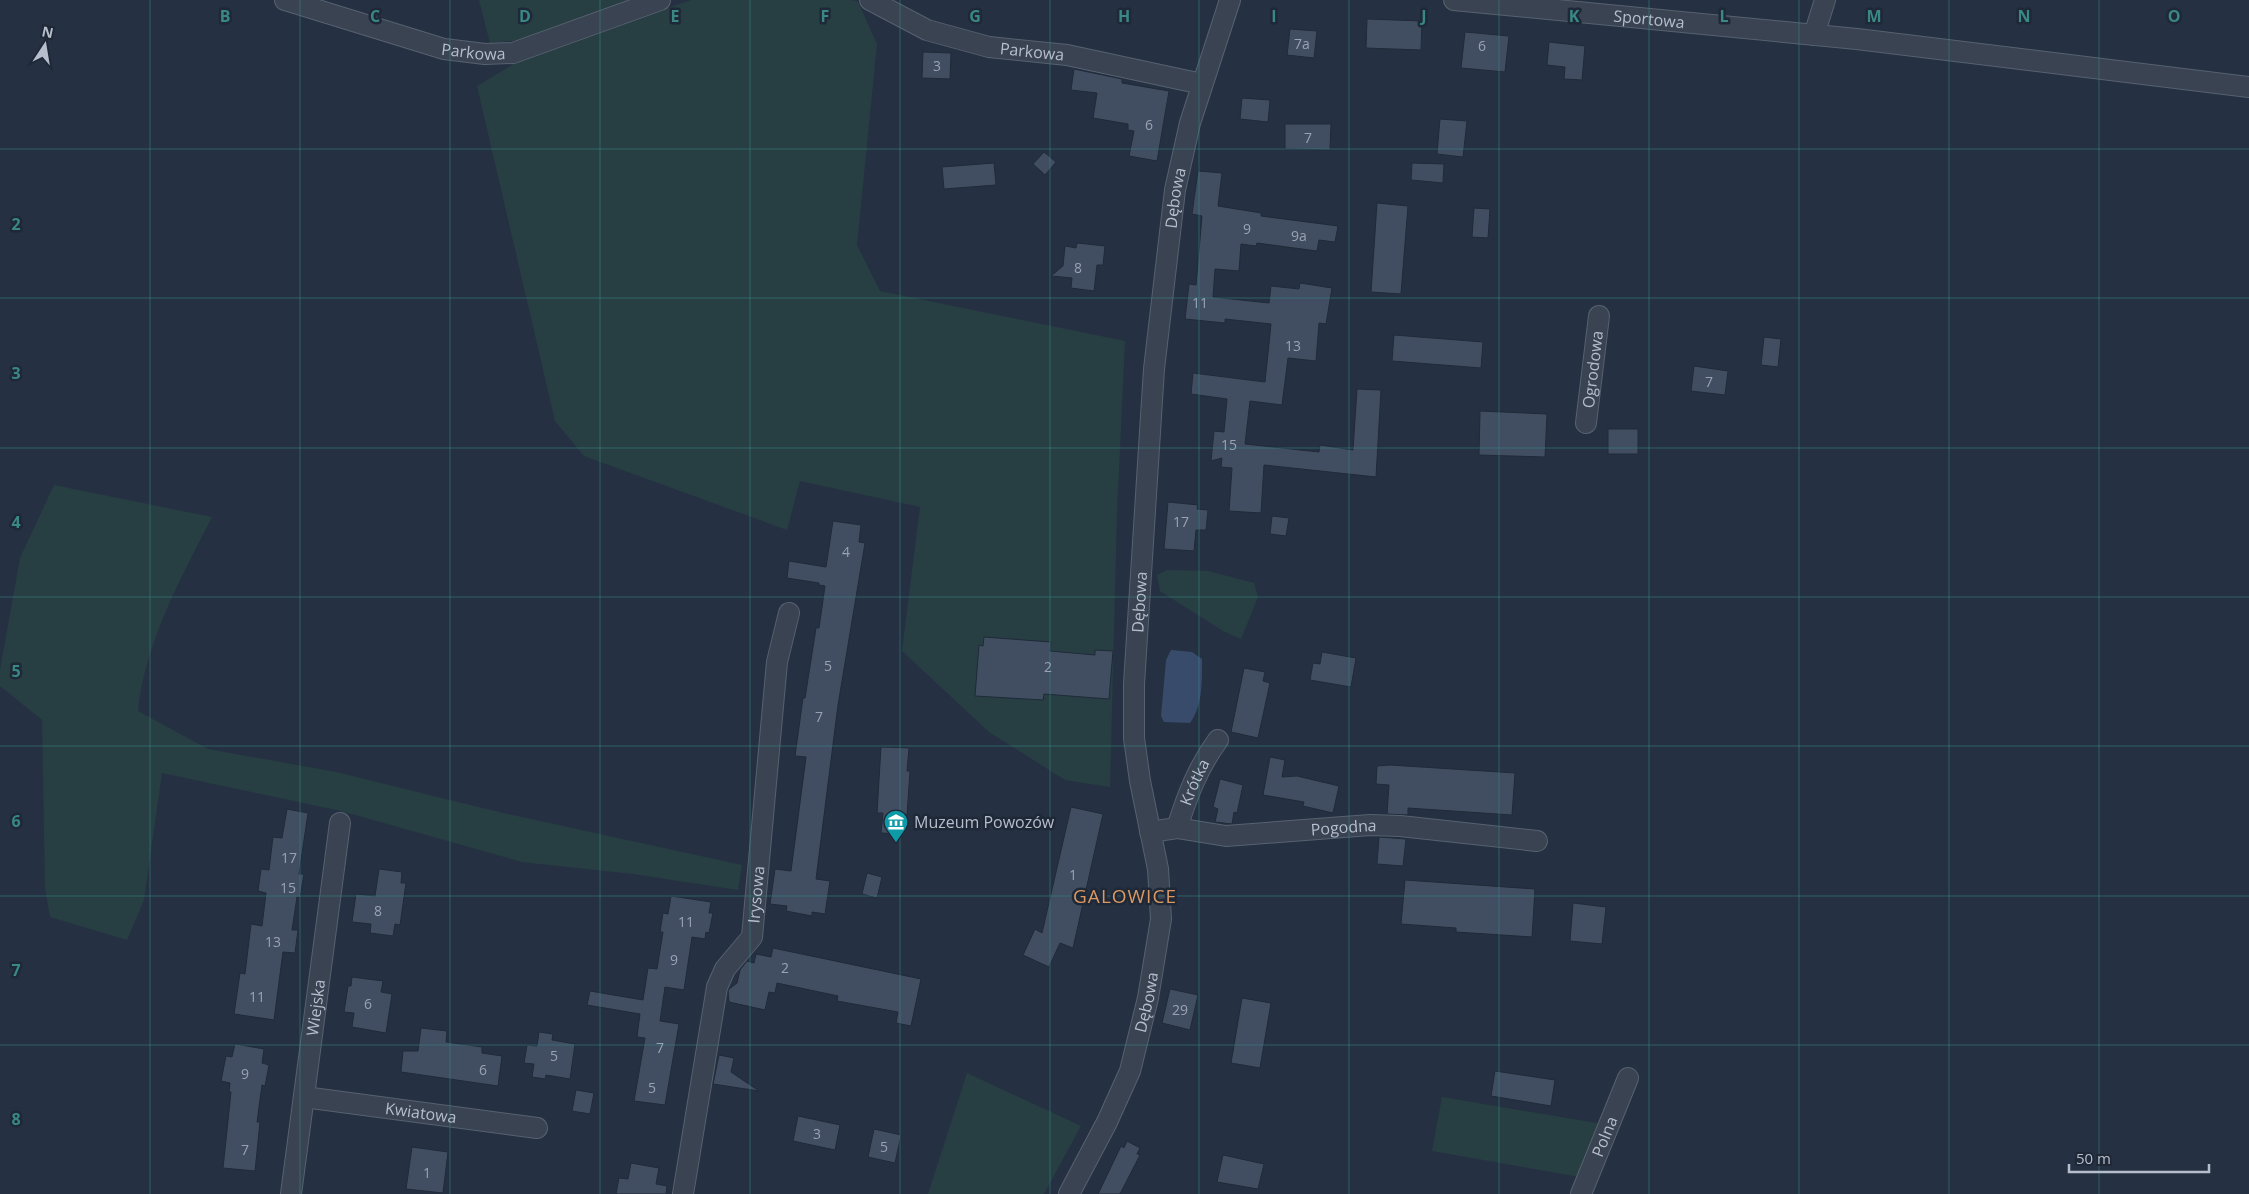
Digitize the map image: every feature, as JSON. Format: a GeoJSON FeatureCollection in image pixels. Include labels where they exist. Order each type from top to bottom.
{"type":"FeatureCollection","features":[{"type":"Feature","properties":{"kind":"street","name":"Parkowa"},"geometry":{"type":"LineString","coordinates":[[285,0],[444,49],[485,54],[513,53],[660,0]]}},
{"type":"Feature","properties":{"kind":"street","name":"Parkowa"},"geometry":{"type":"LineString","coordinates":[[870,0],[927,30],[989,47],[1067,56],[1202,84]]}},
{"type":"Feature","properties":{"kind":"street","name":"Dębowa"},"geometry":{"type":"LineString","coordinates":[[1069,1194],[1107,1122],[1130,1071],[1148,998],[1162,919],[1158,869],[1134,738],[1134,684],[1154,369],[1175,190],[1202,84],[1230,0]]}},
{"type":"Feature","properties":{"kind":"street","name":"Sportowa"},"geometry":{"type":"LineString","coordinates":[[1454,0],[1814,35],[2249,87]]}},
{"type":"Feature","properties":{"kind":"street"},"geometry":{"type":"LineString","coordinates":[[1814,35],[1824,0]]}},
{"type":"Feature","properties":{"kind":"street","name":"Ogrodowa"},"geometry":{"type":"LineString","coordinates":[[1586,423],[1599,316]]}},
{"type":"Feature","properties":{"kind":"street","name":"Irysowa"},"geometry":{"type":"LineString","coordinates":[[684,1194],[717,987],[726,968],[752,936],[777,662],[789,613]]}},
{"type":"Feature","properties":{"kind":"street","name":"Krótka"},"geometry":{"type":"LineString","coordinates":[[1177,828],[1185,802],[1203,760],[1218,740]]}},
{"type":"Feature","properties":{"kind":"street","name":"Wiejska"},"geometry":{"type":"LineString","coordinates":[[291,1194],[340,823]]}},
{"type":"Feature","properties":{"kind":"street","name":"Pogodna"},"geometry":{"type":"LineString","coordinates":[[1150,832],[1177,828],[1226,836],[1370,825],[1400,826],[1537,841]]}},
{"type":"Feature","properties":{"kind":"street","name":"Polna"},"geometry":{"type":"LineString","coordinates":[[1581,1194],[1628,1078]]}},
{"type":"Feature","properties":{"kind":"street","name":"Kwiatowa"},"geometry":{"type":"LineString","coordinates":[[304,1097],[537,1128]]}},
{"type":"Feature","properties":{"kind":"green space"},"geometry":{"type":"Polygon","coordinates":[[[479,0],[641,0],[529,39],[490,43],[479,0]]]}},
{"type":"Feature","properties":{"kind":"green space"},"geometry":{"type":"Polygon","coordinates":[[[691,0],[851,0],[858,2],[877,44],[857,245],[880,291],[1125,341],[1117,513],[1110,787],[1065,780],[989,732],[902,651],[920,507],[800,481],[787,530],[584,456],[555,421],[477,86],[524,58],[691,0]]]}},
{"type":"Feature","properties":{"kind":"green space"},"geometry":{"type":"Polygon","coordinates":[[[54,485],[212,517],[177,587],[156,635],[142,685],[138,711],[208,749],[336,772],[499,812],[742,865],[738,890],[633,874],[522,862],[341,811],[162,773],[144,900],[127,940],[50,917],[45,888],[42,720],[0,686],[0,670],[20,558],[54,485]]]}},
{"type":"Feature","properties":{"kind":"green space"},"geometry":{"type":"Polygon","coordinates":[[[1167,570],[1208,571],[1254,583],[1258,597],[1241,639],[1223,631],[1160,591],[1157,575],[1167,570]]]}},
{"type":"Feature","properties":{"kind":"green space"},"geometry":{"type":"Polygon","coordinates":[[[967,1073],[1081,1126],[1044,1194],[928,1194],[967,1073]]]}},
{"type":"Feature","properties":{"kind":"green space"},"geometry":{"type":"Polygon","coordinates":[[[1442,1097],[1602,1124],[1580,1177],[1432,1151],[1442,1097]]]}},
{"type":"Feature","properties":{"kind":"water"},"geometry":{"type":"Polygon","coordinates":[[[1171,650],[1192,652],[1202,659],[1200,701],[1190,723],[1164,722],[1161,716],[1166,660],[1171,650]]]}},
{"type":"Feature","properties":{"kind":"building"},"geometry":{"type":"Polygon","coordinates":[[[1367,19],[1422,21],[1421,50],[1366,48],[1367,19]]]}},
{"type":"Feature","properties":{"kind":"building"},"geometry":{"type":"Polygon","coordinates":[[[1290,29],[1317,31],[1314,58],[1287,55],[1290,29]]]}},
{"type":"Feature","properties":{"kind":"building"},"geometry":{"type":"Polygon","coordinates":[[[1465,32],[1509,36],[1505,72],[1461,68],[1465,32]]]}},
{"type":"Feature","properties":{"kind":"building"},"geometry":{"type":"Polygon","coordinates":[[[1549,42],[1585,46],[1582,80],[1564,79],[1565,67],[1547,65],[1549,42]]]}},
{"type":"Feature","properties":{"kind":"building"},"geometry":{"type":"Polygon","coordinates":[[[923,52],[951,53],[950,79],[922,78],[923,52]]]}},
{"type":"Feature","properties":{"kind":"building"},"geometry":{"type":"Polygon","coordinates":[[[1074,69],[1122,79],[1122,83],[1169,91],[1157,161],[1129,156],[1134,131],[1128,130],[1128,124],[1093,118],[1097,93],[1071,90],[1074,69]]]}},
{"type":"Feature","properties":{"kind":"building"},"geometry":{"type":"Polygon","coordinates":[[[1242,98],[1270,100],[1268,122],[1240,119],[1242,98]]]}},
{"type":"Feature","properties":{"kind":"building"},"geometry":{"type":"Polygon","coordinates":[[[1440,119],[1467,121],[1463,157],[1437,154],[1440,119]]]}},
{"type":"Feature","properties":{"kind":"building"},"geometry":{"type":"Polygon","coordinates":[[[1285,124],[1331,124],[1330,150],[1285,149],[1285,124]]]}},
{"type":"Feature","properties":{"kind":"building"},"geometry":{"type":"Polygon","coordinates":[[[1044,152],[1056,162],[1045,175],[1033,164],[1044,152]]]}},
{"type":"Feature","properties":{"kind":"building"},"geometry":{"type":"Polygon","coordinates":[[[994,163],[996,185],[944,189],[942,167],[994,163]]]}},
{"type":"Feature","properties":{"kind":"building"},"geometry":{"type":"Polygon","coordinates":[[[1412,163],[1444,164],[1443,183],[1411,180],[1412,163]]]}},
{"type":"Feature","properties":{"kind":"building"},"geometry":{"type":"Polygon","coordinates":[[[1198,171],[1222,173],[1218,206],[1261,213],[1261,216],[1338,226],[1335,242],[1319,240],[1317,251],[1257,243],[1256,246],[1241,244],[1239,271],[1215,269],[1213,297],[1269,303],[1271,286],[1299,289],[1300,283],[1332,288],[1326,324],[1319,323],[1316,361],[1288,358],[1282,405],[1250,401],[1245,444],[1319,452],[1320,445],[1353,450],[1357,389],[1381,390],[1376,477],[1264,465],[1261,513],[1229,511],[1232,468],[1221,467],[1222,458],[1211,461],[1214,431],[1224,432],[1227,399],[1191,394],[1193,373],[1265,382],[1271,324],[1225,319],[1225,323],[1185,319],[1189,284],[1196,285],[1202,216],[1192,214],[1198,171]]]}},
{"type":"Feature","properties":{"kind":"building"},"geometry":{"type":"Polygon","coordinates":[[[1377,203],[1408,206],[1401,294],[1371,292],[1377,203]]]}},
{"type":"Feature","properties":{"kind":"building"},"geometry":{"type":"Polygon","coordinates":[[[1474,208],[1490,209],[1488,238],[1472,237],[1474,208]]]}},
{"type":"Feature","properties":{"kind":"building"},"geometry":{"type":"Polygon","coordinates":[[[1077,243],[1105,246],[1103,265],[1097,265],[1094,291],[1071,288],[1072,278],[1051,276],[1063,266],[1065,246],[1076,248],[1077,243]]]}},
{"type":"Feature","properties":{"kind":"building"},"geometry":{"type":"Polygon","coordinates":[[[1394,335],[1483,342],[1481,368],[1392,361],[1394,335]]]}},
{"type":"Feature","properties":{"kind":"building"},"geometry":{"type":"Polygon","coordinates":[[[1764,337],[1781,339],[1778,367],[1761,365],[1764,337]]]}},
{"type":"Feature","properties":{"kind":"building"},"geometry":{"type":"Polygon","coordinates":[[[1694,366],[1728,371],[1725,395],[1691,391],[1694,366]]]}},
{"type":"Feature","properties":{"kind":"building"},"geometry":{"type":"Polygon","coordinates":[[[1480,411],[1547,414],[1545,457],[1479,455],[1480,411]]]}},
{"type":"Feature","properties":{"kind":"building"},"geometry":{"type":"Polygon","coordinates":[[[1608,429],[1638,429],[1638,454],[1608,454],[1608,429]]]}},
{"type":"Feature","properties":{"kind":"building"},"geometry":{"type":"Polygon","coordinates":[[[1168,502],[1198,505],[1197,509],[1208,510],[1206,530],[1196,530],[1194,551],[1164,549],[1168,502]]]}},
{"type":"Feature","properties":{"kind":"building"},"geometry":{"type":"Polygon","coordinates":[[[1272,516],[1289,518],[1286,536],[1270,534],[1272,516]]]}},
{"type":"Feature","properties":{"kind":"building"},"geometry":{"type":"Polygon","coordinates":[[[833,521],[861,525],[859,542],[865,543],[838,705],[816,879],[830,881],[825,914],[812,912],[812,916],[786,911],[787,906],[770,904],[775,869],[791,871],[806,757],[795,756],[803,698],[805,698],[816,628],[819,628],[825,586],[819,585],[819,583],[787,578],[789,561],[826,567],[833,521]]]}},
{"type":"Feature","properties":{"kind":"building"},"geometry":{"type":"Polygon","coordinates":[[[984,637],[1051,642],[1050,651],[1095,655],[1095,650],[1113,651],[1109,699],[1044,694],[1043,700],[975,696],[979,645],[983,646],[984,637]]]}},
{"type":"Feature","properties":{"kind":"building"},"geometry":{"type":"Polygon","coordinates":[[[1322,652],[1356,658],[1351,687],[1310,680],[1313,663],[1320,664],[1322,652]]]}},
{"type":"Feature","properties":{"kind":"building"},"geometry":{"type":"Polygon","coordinates":[[[1244,668],[1265,672],[1263,681],[1270,683],[1258,738],[1231,732],[1244,668]]]}},
{"type":"Feature","properties":{"kind":"building"},"geometry":{"type":"Polygon","coordinates":[[[881,747],[909,748],[907,771],[910,771],[907,815],[902,815],[901,834],[881,833],[883,813],[877,813],[881,747]]]}},
{"type":"Feature","properties":{"kind":"building"},"geometry":{"type":"Polygon","coordinates":[[[1270,757],[1285,760],[1282,777],[1297,776],[1339,786],[1333,813],[1303,806],[1304,802],[1263,795],[1270,757]]]}},
{"type":"Feature","properties":{"kind":"building"},"geometry":{"type":"Polygon","coordinates":[[[1390,765],[1515,773],[1512,815],[1408,808],[1408,815],[1387,814],[1389,785],[1376,784],[1377,766],[1390,765]]]}},
{"type":"Feature","properties":{"kind":"building"},"geometry":{"type":"Polygon","coordinates":[[[1220,779],[1243,785],[1237,813],[1234,812],[1232,824],[1215,822],[1218,809],[1213,807],[1220,779]]]}},
{"type":"Feature","properties":{"kind":"building"},"geometry":{"type":"Polygon","coordinates":[[[1071,807],[1103,814],[1073,948],[1060,943],[1049,967],[1023,955],[1035,929],[1042,933],[1071,807]]]}},
{"type":"Feature","properties":{"kind":"building"},"geometry":{"type":"Polygon","coordinates":[[[287,809],[308,813],[299,874],[304,874],[300,898],[297,897],[292,930],[298,930],[295,953],[283,952],[274,1020],[234,1014],[240,973],[245,974],[251,924],[262,926],[266,893],[258,891],[261,869],[269,870],[273,837],[282,838],[287,809]]]}},
{"type":"Feature","properties":{"kind":"building"},"geometry":{"type":"Polygon","coordinates":[[[1379,837],[1406,839],[1403,866],[1377,864],[1379,837]]]}},
{"type":"Feature","properties":{"kind":"building"},"geometry":{"type":"Polygon","coordinates":[[[379,869],[402,872],[401,883],[406,883],[400,925],[395,924],[393,936],[370,933],[371,924],[352,922],[356,894],[375,896],[379,869]]]}},
{"type":"Feature","properties":{"kind":"building"},"geometry":{"type":"Polygon","coordinates":[[[867,873],[882,877],[877,898],[862,894],[867,873]]]}},
{"type":"Feature","properties":{"kind":"building"},"geometry":{"type":"Polygon","coordinates":[[[1405,880],[1535,889],[1532,937],[1456,932],[1456,928],[1401,924],[1405,880]]]}},
{"type":"Feature","properties":{"kind":"building"},"geometry":{"type":"Polygon","coordinates":[[[671,896],[711,902],[709,913],[713,913],[709,933],[706,932],[705,939],[692,937],[684,990],[665,987],[660,1021],[679,1024],[665,1105],[634,1101],[645,1038],[637,1037],[640,1014],[587,1005],[590,991],[643,1000],[648,968],[657,969],[663,932],[660,932],[663,913],[668,914],[671,896]]]}},
{"type":"Feature","properties":{"kind":"building"},"geometry":{"type":"Polygon","coordinates":[[[1573,903],[1606,907],[1602,944],[1570,941],[1573,903]]]}},
{"type":"Feature","properties":{"kind":"building"},"geometry":{"type":"Polygon","coordinates":[[[773,948],[921,979],[911,1026],[896,1023],[898,1012],[837,1001],[838,996],[777,983],[775,993],[769,992],[765,1010],[729,1002],[728,990],[737,983],[740,970],[747,961],[754,963],[756,954],[771,957],[773,948]]]}},
{"type":"Feature","properties":{"kind":"building"},"geometry":{"type":"Polygon","coordinates":[[[352,977],[383,981],[381,992],[392,994],[386,1033],[352,1027],[354,1013],[344,1012],[348,986],[351,986],[352,977]]]}},
{"type":"Feature","properties":{"kind":"building"},"geometry":{"type":"Polygon","coordinates":[[[1170,989],[1198,995],[1190,1030],[1162,1023],[1170,989]]]}},
{"type":"Feature","properties":{"kind":"building"},"geometry":{"type":"Polygon","coordinates":[[[1242,998],[1271,1003],[1260,1068],[1231,1063],[1242,998]]]}},
{"type":"Feature","properties":{"kind":"building"},"geometry":{"type":"Polygon","coordinates":[[[421,1028],[447,1031],[446,1042],[482,1047],[482,1053],[502,1056],[498,1086],[401,1072],[403,1051],[418,1051],[421,1028]]]}},
{"type":"Feature","properties":{"kind":"building"},"geometry":{"type":"Polygon","coordinates":[[[539,1032],[553,1034],[552,1040],[575,1044],[570,1079],[546,1075],[545,1079],[532,1077],[534,1064],[524,1063],[527,1045],[537,1046],[539,1032]]]}},
{"type":"Feature","properties":{"kind":"building"},"geometry":{"type":"Polygon","coordinates":[[[235,1044],[264,1049],[262,1063],[269,1065],[265,1086],[262,1085],[257,1122],[260,1122],[255,1171],[223,1168],[231,1092],[229,1092],[230,1083],[221,1081],[226,1056],[232,1057],[235,1044]]]}},
{"type":"Feature","properties":{"kind":"building"},"geometry":{"type":"Polygon","coordinates":[[[719,1055],[734,1058],[731,1072],[759,1091],[713,1084],[719,1055]]]}},
{"type":"Feature","properties":{"kind":"building"},"geometry":{"type":"Polygon","coordinates":[[[1495,1071],[1555,1080],[1551,1106],[1491,1096],[1495,1071]]]}},
{"type":"Feature","properties":{"kind":"building"},"geometry":{"type":"Polygon","coordinates":[[[576,1090],[594,1093],[590,1114],[572,1111],[576,1090]]]}},
{"type":"Feature","properties":{"kind":"building"},"geometry":{"type":"Polygon","coordinates":[[[798,1116],[840,1125],[835,1150],[793,1141],[798,1116]]]}},
{"type":"Feature","properties":{"kind":"building"},"geometry":{"type":"Polygon","coordinates":[[[874,1129],[901,1135],[895,1163],[868,1157],[874,1129]]]}},
{"type":"Feature","properties":{"kind":"building"},"geometry":{"type":"Polygon","coordinates":[[[1127,1141],[1140,1148],[1137,1154],[1140,1155],[1120,1194],[1098,1194],[1121,1146],[1124,1148],[1127,1141]]]}},
{"type":"Feature","properties":{"kind":"building"},"geometry":{"type":"Polygon","coordinates":[[[412,1147],[448,1152],[443,1193],[406,1189],[412,1147]]]}},
{"type":"Feature","properties":{"kind":"building"},"geometry":{"type":"Polygon","coordinates":[[[1223,1155],[1264,1164],[1258,1189],[1217,1182],[1223,1155]]]}},
{"type":"Feature","properties":{"kind":"building"},"geometry":{"type":"Polygon","coordinates":[[[631,1163],[659,1168],[656,1184],[667,1186],[666,1194],[616,1194],[619,1178],[628,1179],[631,1163]]]}},
{"type":"Feature","properties":{"kind":"place","name":"Muzeum Powozów"},"geometry":{"type":"Point","coordinates":[896,843]}},
{"type":"Feature","properties":{"kind":"district","name":"GALOWICE"},"geometry":{"type":"Point","coordinates":[1125,896]}}]}
